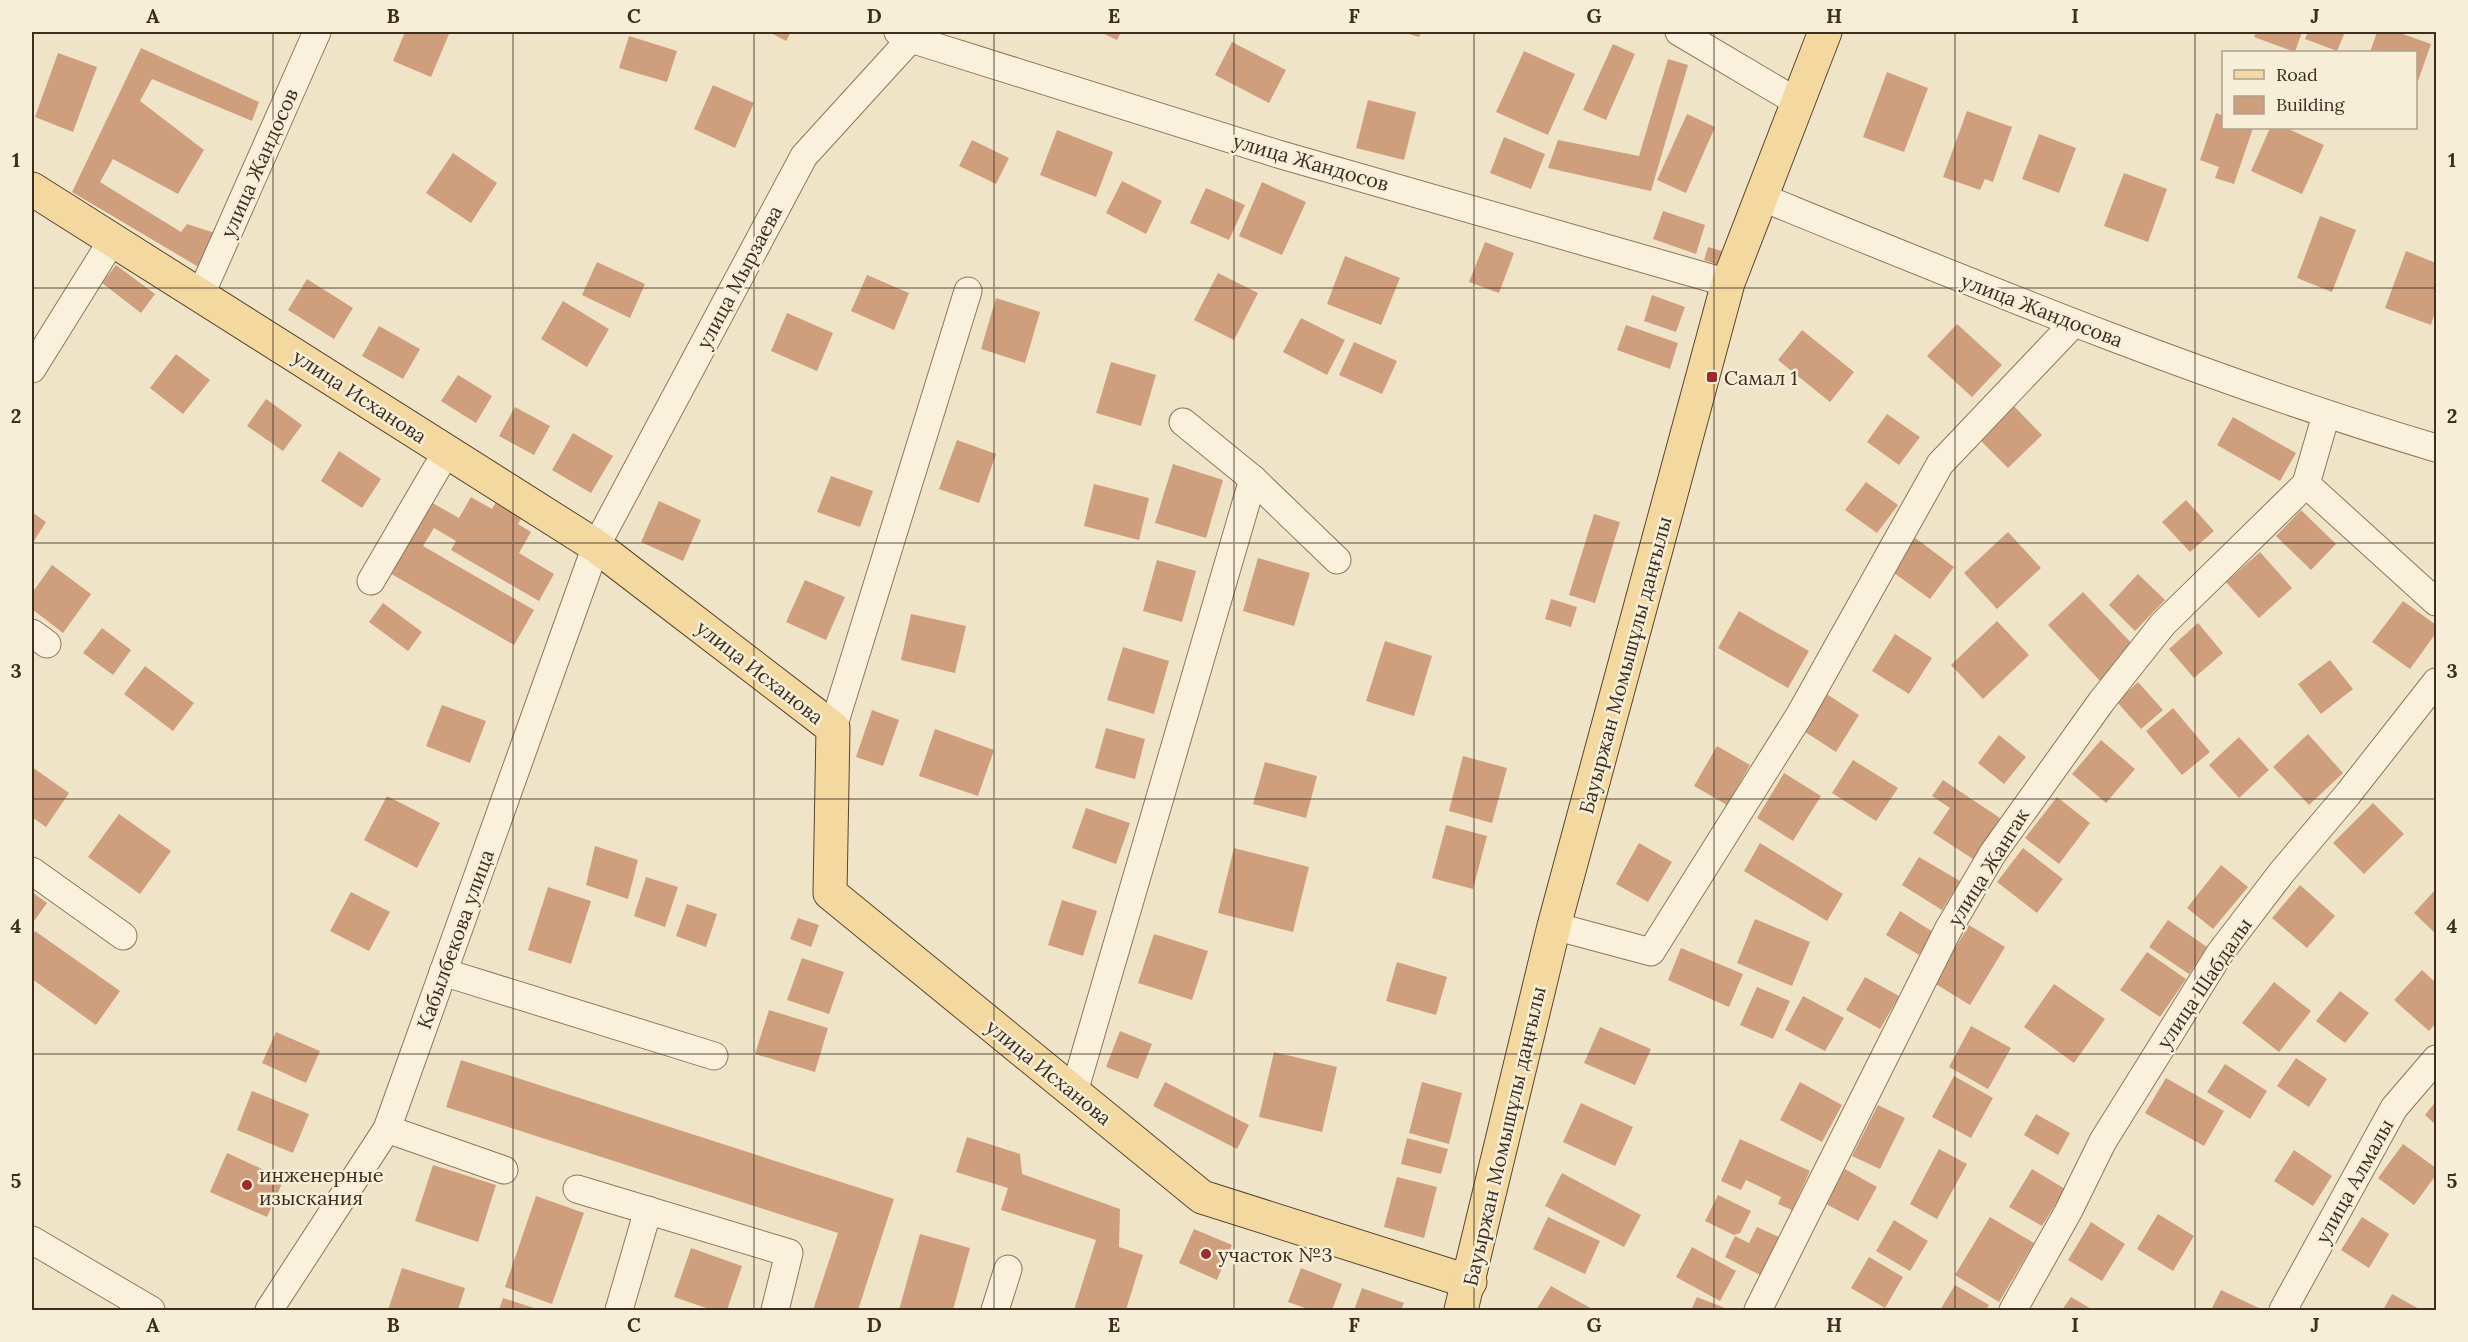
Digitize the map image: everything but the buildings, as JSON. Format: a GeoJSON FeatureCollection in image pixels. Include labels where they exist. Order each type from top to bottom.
{"type":"FeatureCollection","features":[{"type":"Feature","properties":{"kind":"main road","name":"Бауыржан Момышұлы даңғылы"},"geometry":{"type":"LineString","coordinates":[[1465,1296],[1554,926],[1728,283],[1825,32]]}},
{"type":"Feature","properties":{"kind":"main road","name":"улица Исханова"},"geometry":{"type":"LineString","coordinates":[[32,189],[596,546],[833,728],[830,893],[1202,1197],[1465,1296]]}},
{"type":"Feature","properties":{"kind":"street","name":"улица Жандосов"},"geometry":{"type":"LineString","coordinates":[[201,294],[316,32]]}},
{"type":"Feature","properties":{"kind":"street"},"geometry":{"type":"LineString","coordinates":[[1679,32],[1799,103]]}},
{"type":"Feature","properties":{"kind":"street","name":"улица Жандосов"},"geometry":{"type":"LineString","coordinates":[[908,34],[1278,154],[1728,283]]}},
{"type":"Feature","properties":{"kind":"street","name":"улица Мырзаева"},"geometry":{"type":"LineString","coordinates":[[596,546],[804,156],[908,34]]}},
{"type":"Feature","properties":{"kind":"street","name":"улица Жандосова"},"geometry":{"type":"LineString","coordinates":[[1761,197],[2073,324],[2326,416],[2436,448]]}},
{"type":"Feature","properties":{"kind":"street"},"geometry":{"type":"LineString","coordinates":[[32,369],[113,239]]}},
{"type":"Feature","properties":{"kind":"street"},"geometry":{"type":"LineString","coordinates":[[833,728],[968,291]]}},
{"type":"Feature","properties":{"kind":"street"},"geometry":{"type":"LineString","coordinates":[[1554,926],[1651,952],[1799,716],[1940,464],[2073,324]]}},
{"type":"Feature","properties":{"kind":"street"},"geometry":{"type":"LineString","coordinates":[[2326,416],[2306,484],[2436,602]]}},
{"type":"Feature","properties":{"kind":"street"},"geometry":{"type":"LineString","coordinates":[[1183,422],[1253,479],[1337,560]]}},
{"type":"Feature","properties":{"kind":"street"},"geometry":{"type":"LineString","coordinates":[[371,581],[447,451]]}},
{"type":"Feature","properties":{"kind":"street"},"geometry":{"type":"LineString","coordinates":[[1074,1092],[1253,479]]}},
{"type":"Feature","properties":{"kind":"street","name":"улица Жангак"},"geometry":{"type":"LineString","coordinates":[[1758,1311],[1949,928],[1993,853],[2088,720],[2163,624],[2306,484]]}},
{"type":"Feature","properties":{"kind":"street","name":"Кабылбекова улица"},"geometry":{"type":"LineString","coordinates":[[269,1311],[387,1129],[596,546]]}},
{"type":"Feature","properties":{"kind":"street","name":"улица Шабдалы"},"geometry":{"type":"LineString","coordinates":[[2013,1311],[2068,1212],[2103,1141],[2220,953],[2282,872],[2348,794],[2436,682]]}},
{"type":"Feature","properties":{"kind":"street"},"geometry":{"type":"LineString","coordinates":[[32,871],[123,936]]}},
{"type":"Feature","properties":{"kind":"street"},"geometry":{"type":"LineString","coordinates":[[443,972],[714,1056]]}},
{"type":"Feature","properties":{"kind":"street","name":"улица Алмалы"},"geometry":{"type":"LineString","coordinates":[[2283,1311],[2394,1108],[2436,1059]]}},
{"type":"Feature","properties":{"kind":"street"},"geometry":{"type":"LineString","coordinates":[[387,1129],[504,1170]]}},
{"type":"Feature","properties":{"kind":"street"},"geometry":{"type":"LineString","coordinates":[[577,1189],[789,1253],[775,1311]]}},
{"type":"Feature","properties":{"kind":"street"},"geometry":{"type":"LineString","coordinates":[[619,1311],[648,1210]]}},
{"type":"Feature","properties":{"kind":"street"},"geometry":{"type":"LineString","coordinates":[[32,1240],[151,1311]]}},
{"type":"Feature","properties":{"kind":"street"},"geometry":{"type":"LineString","coordinates":[[995,1311],[1008,1269]]}},
{"type":"Feature","properties":{"kind":"place","name":"Самал 1"},"geometry":{"type":"Point","coordinates":[1712,377]}},
{"type":"Feature","properties":{"kind":"place","name":"инженерные изыскания"},"geometry":{"type":"Point","coordinates":[247,1185]}},
{"type":"Feature","properties":{"kind":"place","name":"участок №3"},"geometry":{"type":"Point","coordinates":[1206,1254]}}]}
